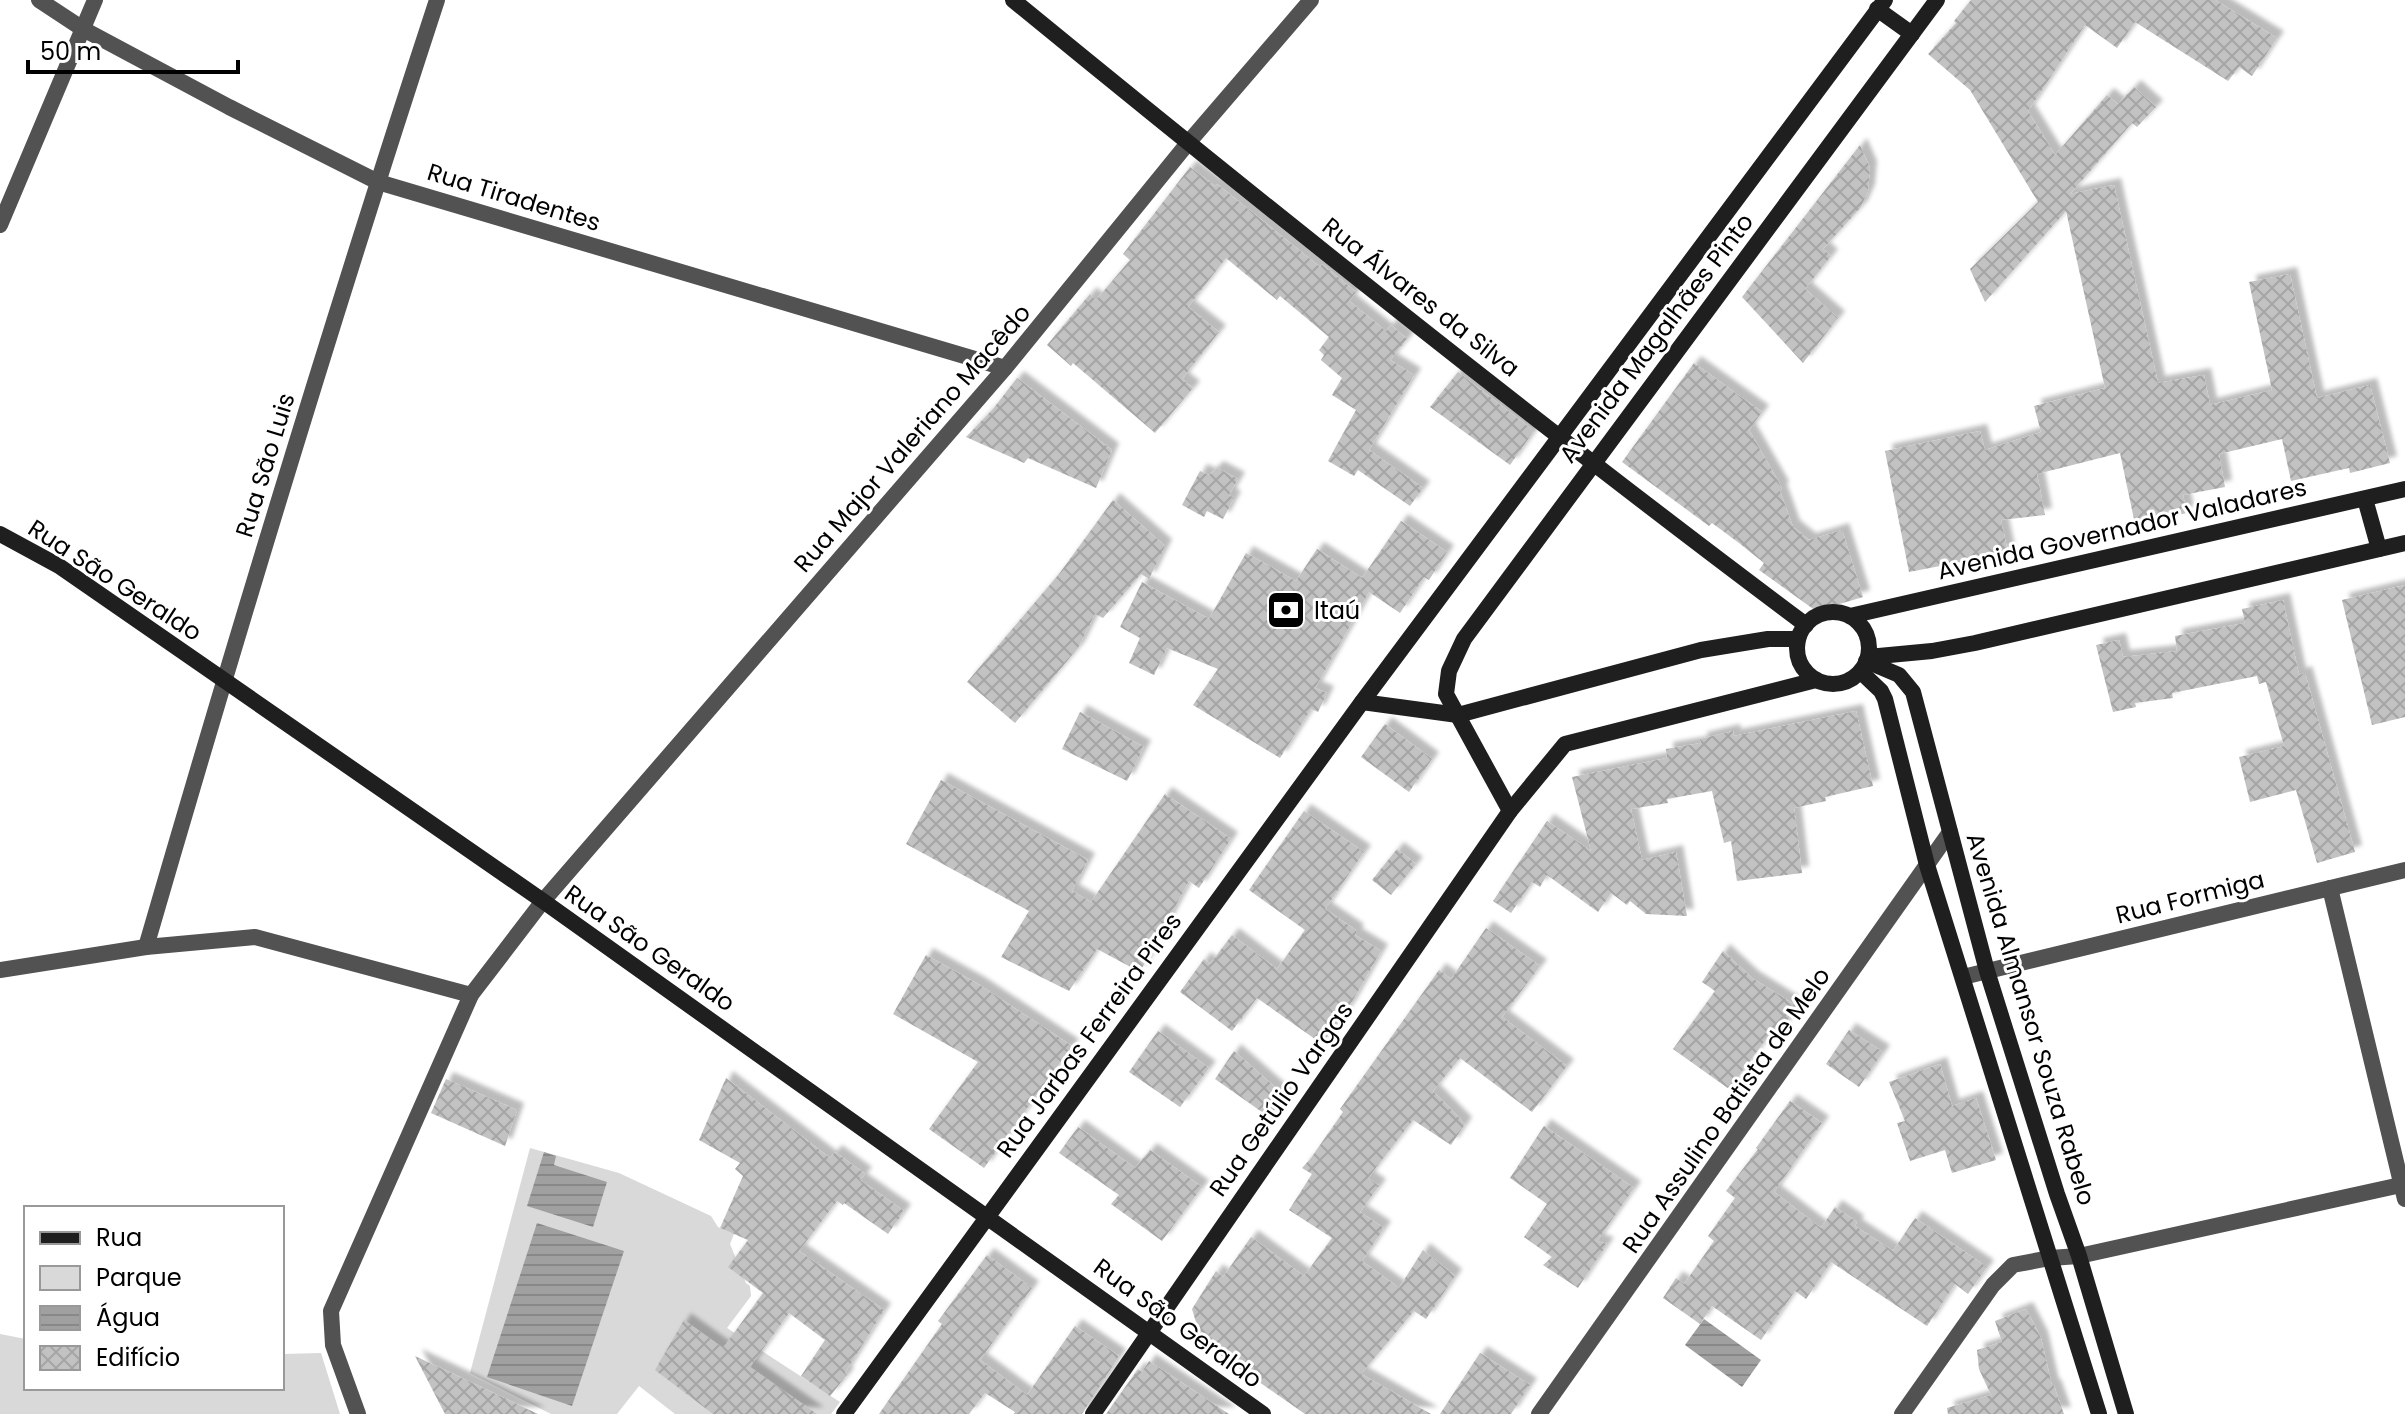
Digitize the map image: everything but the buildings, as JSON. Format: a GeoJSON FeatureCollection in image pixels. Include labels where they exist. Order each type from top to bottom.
{"type":"FeatureCollection","features":[{"type":"Feature","properties":{"kind":"street","name":"Rua Tiradentes"},"geometry":{"type":"LineString","coordinates":[[39,0],[83,29],[378,182],[1005,368]]}},
{"type":"Feature","properties":{"kind":"street"},"geometry":{"type":"LineString","coordinates":[[0,225],[95,0]]}},
{"type":"Feature","properties":{"kind":"street","name":"Rua São Luis"},"geometry":{"type":"LineString","coordinates":[[146,947],[224,679],[437,0]]}},
{"type":"Feature","properties":{"kind":"street","name":"Rua Álvares da Silva"},"geometry":{"type":"LineString","coordinates":[[1013,0],[1802,632]]}},
{"type":"Feature","properties":{"kind":"street","name":"Rua Major Valeriano Macêdo"},"geometry":{"type":"LineString","coordinates":[[358,1414],[333,1345],[331,1311],[471,995],[543,901],[1005,368],[1188,143],[1311,0]]}},
{"type":"Feature","properties":{"kind":"street","name":"Avenida Magalhães Pinto"},"geometry":{"type":"LineString","coordinates":[[1458,715],[1446,694],[1449,671],[1464,639],[1937,0]]}},
{"type":"Feature","properties":{"kind":"street"},"geometry":{"type":"LineString","coordinates":[[1881,5],[1912,34]]}},
{"type":"Feature","properties":{"kind":"street","name":"Avenida Magalhães Pinto"},"geometry":{"type":"LineString","coordinates":[[1374,686],[1881,5]]}},
{"type":"Feature","properties":{"kind":"street","name":"Avenida Governador Valadares"},"geometry":{"type":"LineString","coordinates":[[1850,616],[2405,489]]}},
{"type":"Feature","properties":{"kind":"street"},"geometry":{"type":"LineString","coordinates":[[2365,499],[2379,549]]}},
{"type":"Feature","properties":{"kind":"street","name":"Rua São Geraldo"},"geometry":{"type":"LineString","coordinates":[[0,534],[59,566],[543,901],[1263,1414]]}},
{"type":"Feature","properties":{"kind":"street"},"geometry":{"type":"LineString","coordinates":[[1865,663],[1975,643],[2405,543]]}},
{"type":"Feature","properties":{"kind":"street"},"geometry":{"type":"LineString","coordinates":[[1834,612],[1850,616],[1862,627],[1868,641],[1865,663],[1848,681],[1832,685],[1816,680],[1804,670],[1798,655],[1802,632],[1818,615],[1834,612]]}},
{"type":"Feature","properties":{"kind":"street"},"geometry":{"type":"LineString","coordinates":[[1362,702],[1458,715],[1701,650],[1802,632]]}},
{"type":"Feature","properties":{"kind":"street"},"geometry":{"type":"LineString","coordinates":[[1865,663],[1885,699],[1927,865],[2099,1414]]}},
{"type":"Feature","properties":{"kind":"street","name":"Avenida Almansor Souza Rabelo"},"geometry":{"type":"LineString","coordinates":[[1865,663],[1899,675],[1913,692],[1987,971],[2079,1256],[2126,1414]]}},
{"type":"Feature","properties":{"kind":"street","name":"Rua Getúlio Vargas"},"geometry":{"type":"LineString","coordinates":[[1093,1414],[1510,811],[1565,744],[1816,680]]}},
{"type":"Feature","properties":{"kind":"street","name":"Rua Jarbas Ferreira Pires"},"geometry":{"type":"LineString","coordinates":[[844,1414],[1374,686]]}},
{"type":"Feature","properties":{"kind":"street"},"geometry":{"type":"LineString","coordinates":[[1458,715],[1510,811]]}},
{"type":"Feature","properties":{"kind":"street","name":"Rua Assulino Batista de Melo"},"geometry":{"type":"LineString","coordinates":[[1539,1414],[1950,832]]}},
{"type":"Feature","properties":{"kind":"street","name":"Rua Formiga"},"geometry":{"type":"LineString","coordinates":[[1963,977],[2405,870]]}},
{"type":"Feature","properties":{"kind":"street"},"geometry":{"type":"LineString","coordinates":[[1902,1414],[1993,1285],[2013,1265],[2079,1256],[2404,1189],[2330,888]]}},
{"type":"Feature","properties":{"kind":"street"},"geometry":{"type":"LineString","coordinates":[[0,970],[146,947],[255,937],[471,995]]}},
{"type":"Feature","properties":{"kind":"green space"},"geometry":{"type":"Polygon","coordinates":[[[530,1148],[619,1173],[711,1216],[718,1227],[734,1234],[730,1244],[750,1286],[751,1296],[727,1328],[840,1402],[831,1414],[675,1414],[639,1386],[617,1414],[551,1414],[470,1373],[530,1148]]]}},
{"type":"Feature","properties":{"kind":"green space"},"geometry":{"type":"Polygon","coordinates":[[[0,1334],[24,1339],[24,1390],[284,1390],[284,1354],[321,1353],[340,1414],[0,1414],[0,1334]]]}},
{"type":"Feature","properties":{"kind":"water"},"geometry":{"type":"Polygon","coordinates":[[[544,1152],[556,1156],[554,1165],[607,1182],[593,1227],[527,1206],[544,1152]]]}},
{"type":"Feature","properties":{"kind":"water"},"geometry":{"type":"Polygon","coordinates":[[[537,1223],[624,1251],[572,1406],[487,1377],[537,1223]]]}},
{"type":"Feature","properties":{"kind":"water"},"geometry":{"type":"Polygon","coordinates":[[[1704,1319],[1761,1360],[1742,1387],[1685,1345],[1704,1319]]]}},
{"type":"Feature","properties":{"kind":"place","name":"Itaú"},"geometry":{"type":"Point","coordinates":[1286,610]}}]}
